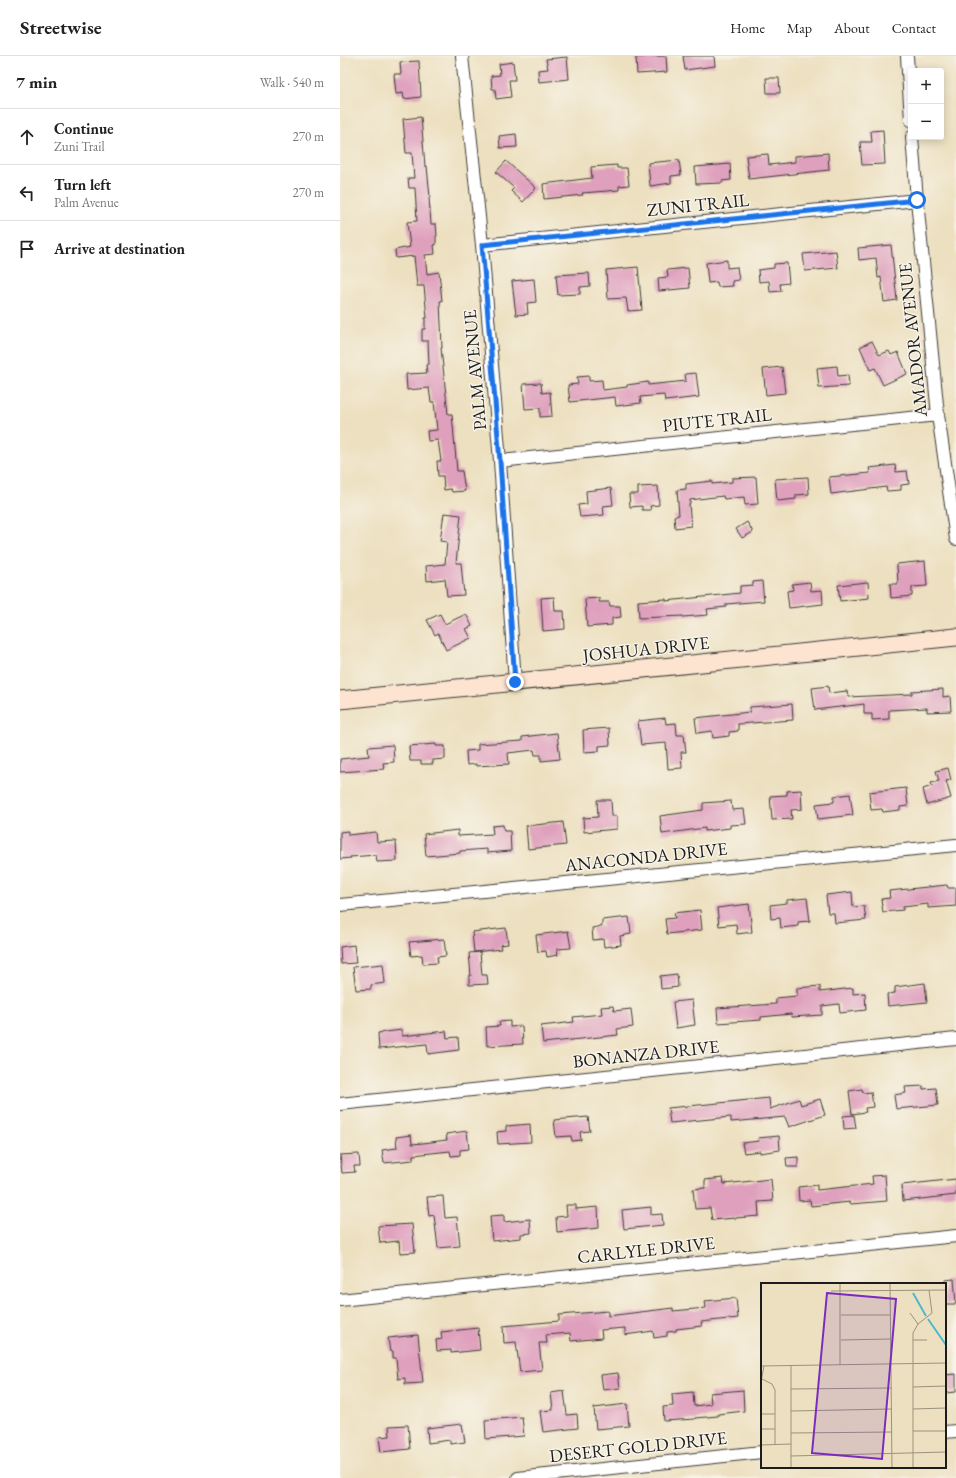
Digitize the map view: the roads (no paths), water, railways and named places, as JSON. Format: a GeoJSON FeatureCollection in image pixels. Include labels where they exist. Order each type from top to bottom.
{"type":"FeatureCollection","features":[{"type":"Feature","properties":{"kind":"street","name":"PALM AVENUE"},"geometry":{"type":"LineString","coordinates":[[462,56],[482,245],[500,461],[515,682]]}},
{"type":"Feature","properties":{"kind":"street"},"geometry":{"type":"LineString","coordinates":[[906,56],[910,104]]}},
{"type":"Feature","properties":{"kind":"street","name":"AMADOR AVENUE"},"geometry":{"type":"LineString","coordinates":[[912,140],[938,415],[956,539]]}},
{"type":"Feature","properties":{"kind":"street","name":"ZUNI TRAIL"},"geometry":{"type":"LineString","coordinates":[[482,245],[917,200]]}},
{"type":"Feature","properties":{"kind":"street","name":"PIUTE TRAIL"},"geometry":{"type":"LineString","coordinates":[[500,461],[938,415]]}},
{"type":"Feature","properties":{"kind":"street","name":"JOSHUA DRIVE"},"geometry":{"type":"LineString","coordinates":[[340,700],[956,637]]}},
{"type":"Feature","properties":{"kind":"street","name":"ANACONDA DRIVE"},"geometry":{"type":"LineString","coordinates":[[340,905],[956,845]]}},
{"type":"Feature","properties":{"kind":"street","name":"BONANZA DRIVE"},"geometry":{"type":"LineString","coordinates":[[340,1104],[956,1039]]}},
{"type":"Feature","properties":{"kind":"street","name":"CARLYLE DRIVE"},"geometry":{"type":"LineString","coordinates":[[340,1300],[956,1236]]}},
{"type":"Feature","properties":{"kind":"street"},"geometry":{"type":"LineString","coordinates":[[946,1432],[956,1431]]}},
{"type":"Feature","properties":{"kind":"street","name":"DESERT GOLD DRIVE"},"geometry":{"type":"LineString","coordinates":[[518,1478],[761,1452]]}}]}
